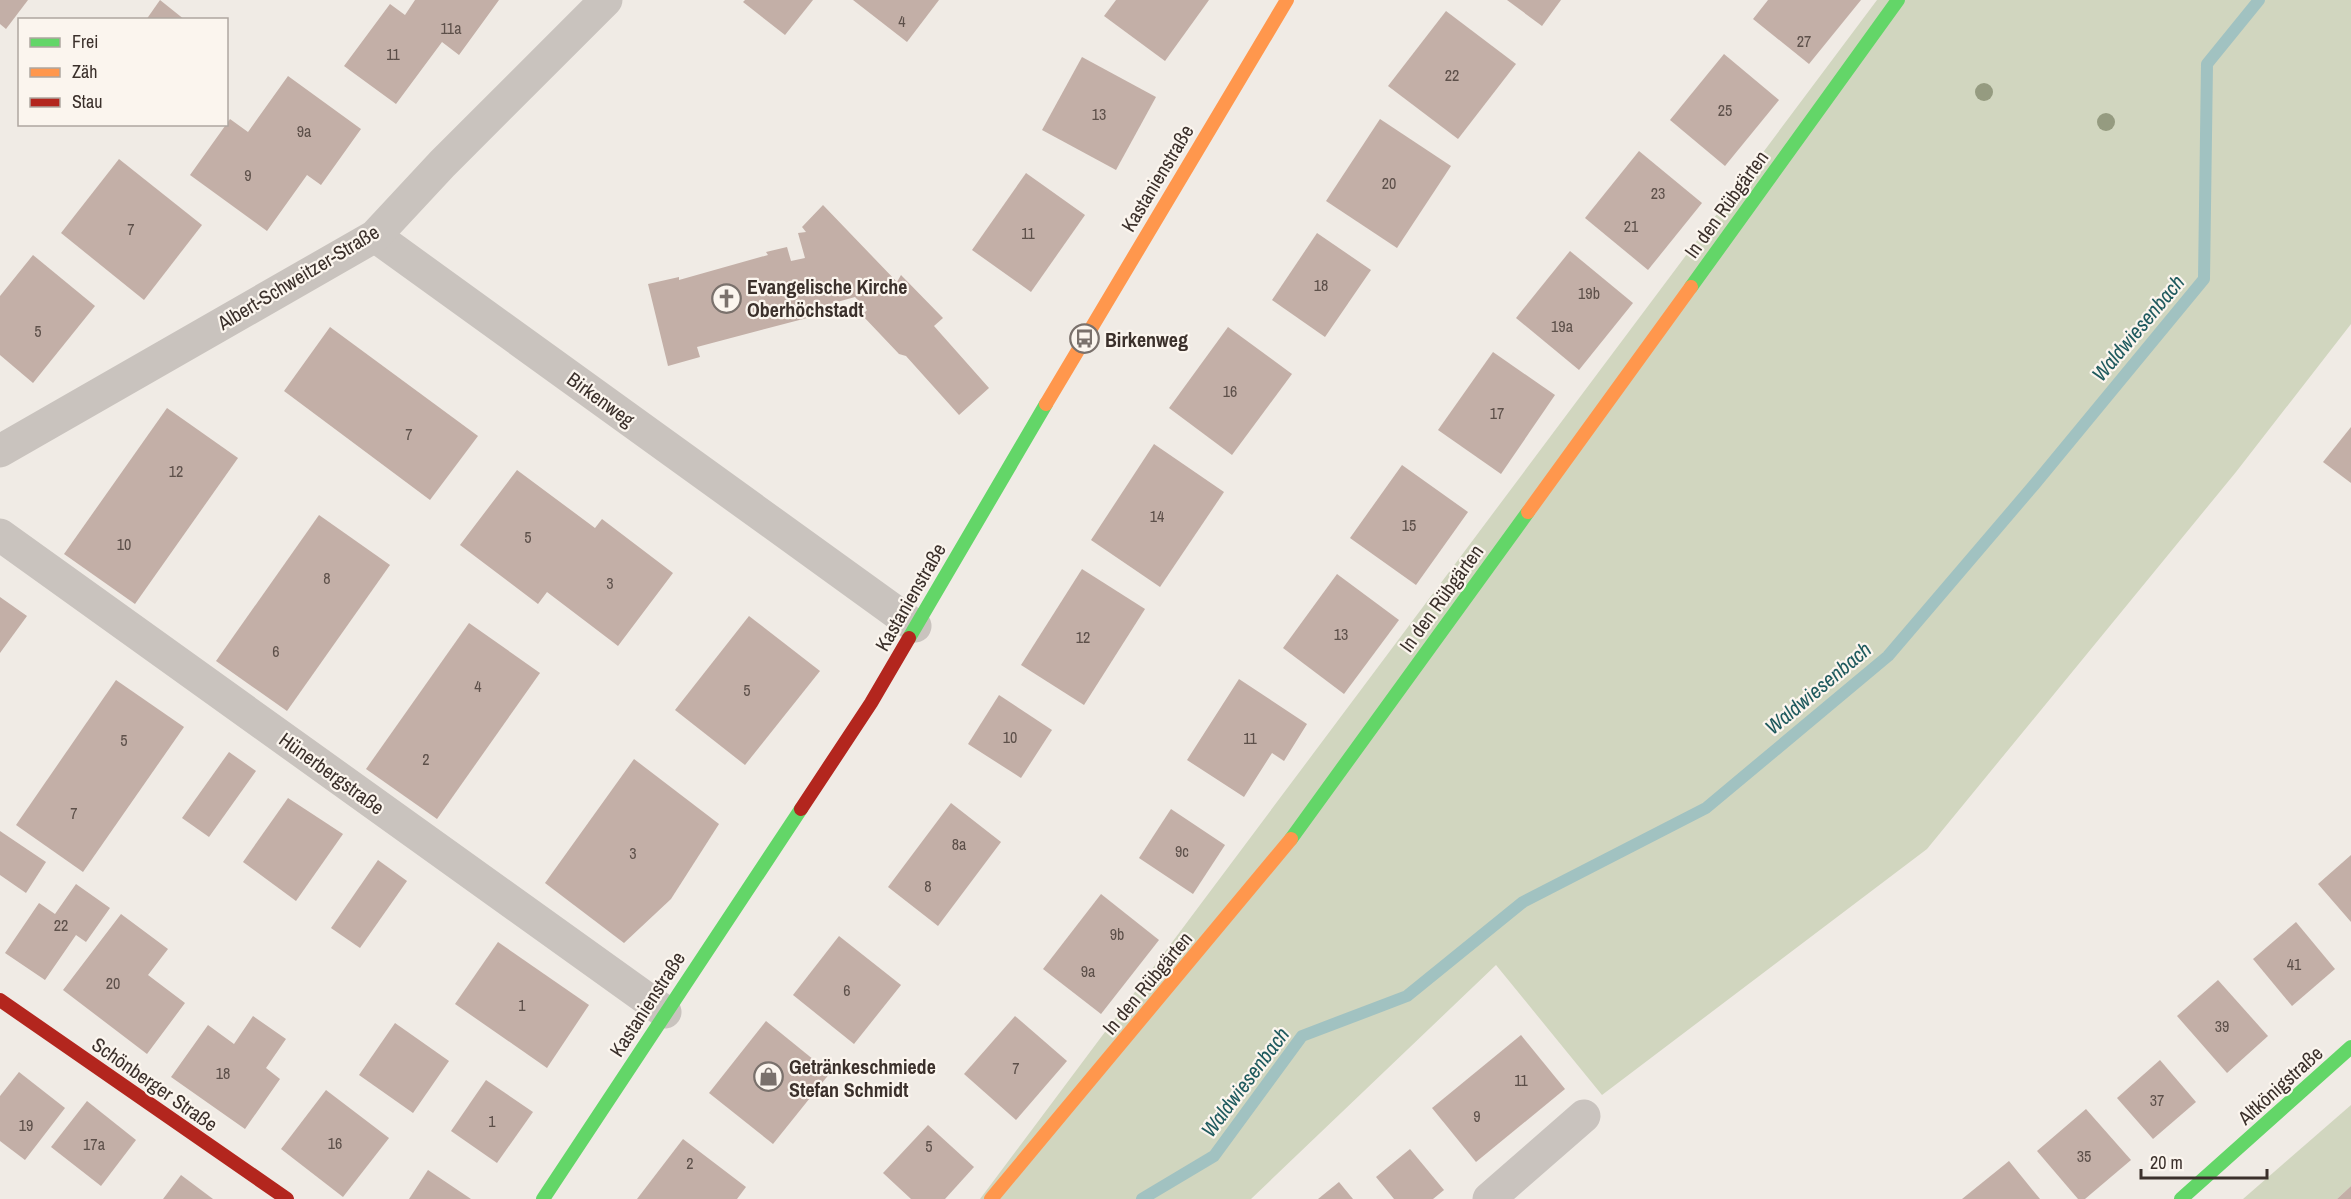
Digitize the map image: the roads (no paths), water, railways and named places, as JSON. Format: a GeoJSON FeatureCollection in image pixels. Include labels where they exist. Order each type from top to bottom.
{"type":"FeatureCollection","features":[{"type":"Feature","properties":{"kind":"street","name":"Albert-Schweitzer-Straße"},"geometry":{"type":"LineString","coordinates":[[0,451],[375,236],[442,164],[606,0]]}},
{"type":"Feature","properties":{"kind":"street","name":"Kastanienstraße"},"geometry":{"type":"LineString","coordinates":[[543,1199],[664,1012],[871,703],[1287,0]]}},
{"type":"Feature","properties":{"kind":"street","name":"In den Rübgärten"},"geometry":{"type":"LineString","coordinates":[[991,1199],[1284,849],[1898,0]]}},
{"type":"Feature","properties":{"kind":"street","name":"Birkenweg"},"geometry":{"type":"LineString","coordinates":[[375,236],[915,626]]}},
{"type":"Feature","properties":{"kind":"street","name":"Hünerbergstraße"},"geometry":{"type":"LineString","coordinates":[[0,535],[664,1012]]}},
{"type":"Feature","properties":{"kind":"street","name":"Schönberger Straße"},"geometry":{"type":"LineString","coordinates":[[3,1010],[287,1199]]}},
{"type":"Feature","properties":{"kind":"street","name":"Altkönigstraße"},"geometry":{"type":"LineString","coordinates":[[2181,1199],[2351,1047]]}},
{"type":"Feature","properties":{"kind":"street"},"geometry":{"type":"LineString","coordinates":[[1489,1199],[1584,1116]]}},
{"type":"Feature","properties":{"kind":"waterway","name":"Waldwiesenbach"},"geometry":{"type":"LineString","coordinates":[[1142,1199],[1214,1156],[1302,1036],[1407,996],[1523,902],[1706,808],[1888,656],[2034,485],[2204,279],[2207,64],[2259,0]]}},
{"type":"Feature","properties":{"kind":"place","name":"Evangelische Kirche Oberhöchstadt"},"geometry":{"type":"Point","coordinates":[726,298]}},
{"type":"Feature","properties":{"kind":"place","name":"Birkenweg"},"geometry":{"type":"Point","coordinates":[1084,339]}},
{"type":"Feature","properties":{"kind":"place","name":"Getränkeschmiede Stefan Schmidt"},"geometry":{"type":"Point","coordinates":[768,1077]}}]}
